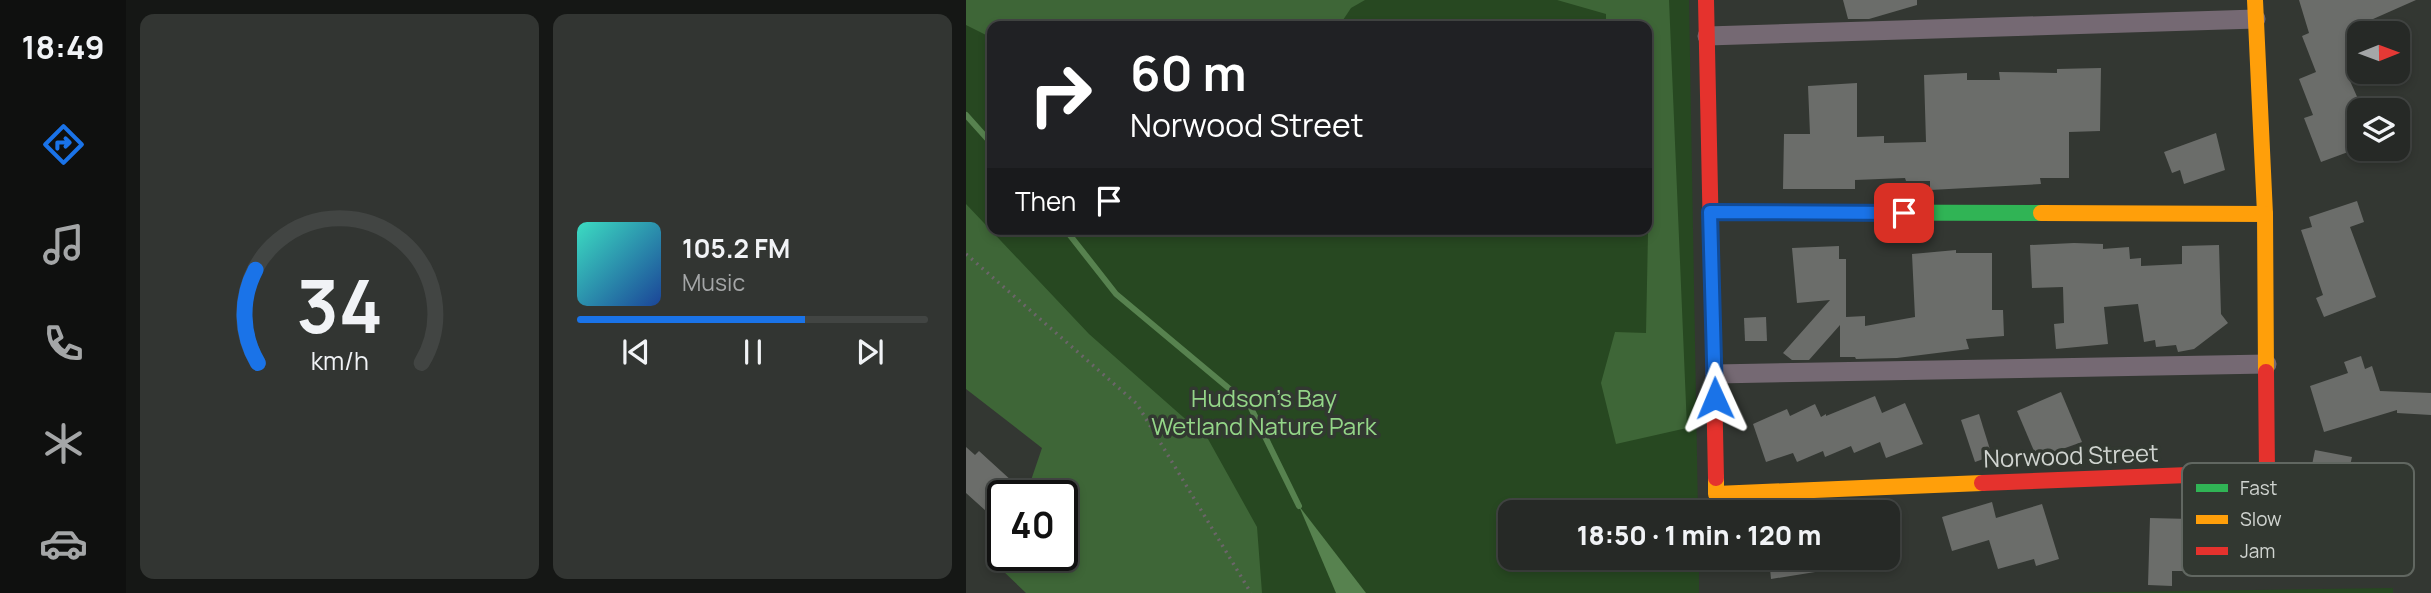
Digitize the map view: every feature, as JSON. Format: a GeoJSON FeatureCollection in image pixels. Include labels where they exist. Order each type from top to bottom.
{"type":"FeatureCollection","features":[{"type":"Feature","properties":{"kind":"street","name":"Norwood Street"},"geometry":{"type":"LineString","coordinates":[[1706,0],[1716,494],[2182,475]]}},
{"type":"Feature","properties":{"kind":"street"},"geometry":{"type":"LineString","coordinates":[[1707,36],[2255,9],[2265,214],[2267,364],[1715,374]]}},
{"type":"Feature","properties":{"kind":"street"},"geometry":{"type":"LineString","coordinates":[[1710,212],[2265,214]]}},
{"type":"Feature","properties":{"kind":"street","name":"Norwood Street"},"geometry":{"type":"LineString","coordinates":[[2267,364],[2267,463]]}},
{"type":"Feature","properties":{"kind":"path"},"geometry":{"type":"LineString","coordinates":[[966,254],[1138,404],[1251,593]]}},
{"type":"Feature","properties":{"kind":"green space","name":"Hudson's Bay Wetland Nature Park"},"geometry":{"type":"Polygon","coordinates":[[[966,0],[1689,0],[1698,500],[1498,500],[1498,570],[1699,570],[1699,593],[1027,593],[1047,571],[1078,571],[1078,505],[1090,468],[966,378],[966,0]]]}},
{"type":"Feature","properties":{"kind":"green space"},"geometry":{"type":"Polygon","coordinates":[[[2393,588],[2393,593],[2047,593],[2393,588]]]}},
{"type":"Feature","properties":{"kind":"shaded area"},"geometry":{"type":"Polygon","coordinates":[[[966,0],[1365,0],[1351,8],[1342,21],[987,21],[987,36],[966,25],[966,0]]]}},
{"type":"Feature","properties":{"kind":"shaded area"},"geometry":{"type":"Polygon","coordinates":[[[1557,0],[1669,0],[1687,428],[1616,444],[1601,383],[1615,332],[1646,333],[1648,235],[1652,235],[1652,21],[1606,21],[1606,14],[1557,0]]]}},
{"type":"Feature","properties":{"kind":"shaded area"},"geometry":{"type":"Polygon","coordinates":[[[966,204],[987,226],[987,235],[995,235],[1089,334],[1208,439],[1257,527],[1262,593],[1026,593],[1003,571],[1078,571],[1078,480],[1031,480],[1042,448],[966,389],[966,204]]]}},
{"type":"Feature","properties":{"kind":"shaded area"},"geometry":{"type":"Polygon","coordinates":[[[1299,506],[1366,593],[1336,593],[1299,506]]]}},
{"type":"Feature","properties":{"kind":"building"},"geometry":{"type":"Polygon","coordinates":[[[1843,0],[1917,0],[1917,5],[1869,19],[1848,19],[1843,0]]]}},
{"type":"Feature","properties":{"kind":"building"},"geometry":{"type":"Polygon","coordinates":[[[2299,0],[2416,0],[2369,21],[2347,21],[2347,84],[2351,84],[2358,98],[2347,98],[2347,152],[2321,162],[2304,118],[2313,115],[2299,79],[2316,72],[2302,36],[2309,33],[2299,0]]]}},
{"type":"Feature","properties":{"kind":"building"},"geometry":{"type":"Polygon","coordinates":[[[2101,68],[2100,131],[2069,132],[2069,178],[2040,178],[2041,184],[1930,190],[1930,181],[1906,181],[1905,178],[1855,180],[1855,189],[1783,189],[1784,134],[1810,134],[1808,86],[1857,83],[1857,137],[1884,136],[1884,143],[1926,142],[1924,75],[1967,73],[1967,80],[2000,80],[1999,72],[2057,73],[2057,69],[2101,68]]]}},
{"type":"Feature","properties":{"kind":"building"},"geometry":{"type":"Polygon","coordinates":[[[2216,133],[2225,170],[2184,184],[2180,170],[2172,173],[2164,152],[2216,133]]]}},
{"type":"Feature","properties":{"kind":"building"},"geometry":{"type":"Polygon","coordinates":[[[2357,201],[2364,222],[2350,227],[2376,297],[2324,317],[2316,298],[2323,295],[2301,230],[2312,227],[2309,217],[2357,201]]]}},
{"type":"Feature","properties":{"kind":"building"},"geometry":{"type":"Polygon","coordinates":[[[2103,244],[2103,249],[2129,247],[2130,259],[2141,258],[2141,266],[2182,264],[2182,246],[2219,245],[2221,314],[2228,323],[2194,349],[2178,352],[2176,345],[2156,347],[2155,340],[2144,342],[2138,304],[2104,307],[2108,344],[2056,349],[2054,324],[2064,323],[2063,287],[2032,288],[2030,245],[2103,244]]]}},
{"type":"Feature","properties":{"kind":"building"},"geometry":{"type":"Polygon","coordinates":[[[1839,246],[1839,259],[1846,259],[1846,317],[1865,316],[1865,326],[1915,317],[1912,254],[1956,250],[1956,253],[1992,253],[1992,310],[2003,310],[2004,336],[1966,339],[1969,349],[1897,358],[1856,359],[1840,357],[1840,325],[1809,360],[1792,360],[1783,353],[1830,300],[1797,303],[1792,248],[1839,246]]]}},
{"type":"Feature","properties":{"kind":"building"},"geometry":{"type":"Polygon","coordinates":[[[1766,317],[1767,341],[1745,341],[1744,318],[1766,317]]]}},
{"type":"Feature","properties":{"kind":"building"},"geometry":{"type":"Polygon","coordinates":[[[2361,356],[2365,369],[2372,366],[2380,391],[2431,393],[2431,415],[2397,413],[2397,410],[2324,432],[2310,386],[2348,373],[2344,362],[2361,356]]]}},
{"type":"Feature","properties":{"kind":"building"},"geometry":{"type":"Polygon","coordinates":[[[2061,392],[2082,442],[2037,458],[2017,411],[2061,392]]]}},
{"type":"Feature","properties":{"kind":"building"},"geometry":{"type":"Polygon","coordinates":[[[1875,396],[1882,413],[1905,403],[1923,444],[1886,458],[1880,442],[1854,453],[1851,446],[1825,457],[1823,451],[1797,462],[1793,453],[1766,462],[1753,424],[1787,409],[1790,416],[1815,404],[1821,417],[1826,416],[1875,396]]]}},
{"type":"Feature","properties":{"kind":"building"},"geometry":{"type":"Polygon","coordinates":[[[1979,414],[1992,456],[1975,462],[1961,420],[1979,414]]]}},
{"type":"Feature","properties":{"kind":"building"},"geometry":{"type":"Polygon","coordinates":[[[966,447],[975,455],[979,451],[1011,480],[987,480],[986,511],[966,493],[966,447]]]}},
{"type":"Feature","properties":{"kind":"building"},"geometry":{"type":"Polygon","coordinates":[[[2315,450],[2352,457],[2351,463],[2312,463],[2315,450]]]}},
{"type":"Feature","properties":{"kind":"building"},"geometry":{"type":"Polygon","coordinates":[[[1992,502],[1996,518],[2042,504],[2059,559],[2036,566],[2034,559],[1998,569],[1989,540],[1952,551],[1942,517],[1992,502]]]}},
{"type":"Feature","properties":{"kind":"building"},"geometry":{"type":"Polygon","coordinates":[[[2150,518],[2182,519],[2182,571],[2172,571],[2172,586],[2148,585],[2150,518]]]}},
{"type":"Feature","properties":{"kind":"building"},"geometry":{"type":"Polygon","coordinates":[[[1770,570],[1827,570],[1771,579],[1770,570]]]}},
{"type":"Feature","properties":{"kind":"waterway"},"geometry":{"type":"LineString","coordinates":[[966,115],[987,138]]}},
{"type":"Feature","properties":{"kind":"waterway"},"geometry":{"type":"LineString","coordinates":[[1070,235],[1116,294],[1250,406],[1299,506]]}},
{"type":"Feature","properties":{"kind":"traffic: fast"},"geometry":{"type":"LineString","coordinates":[[1710,212],[2041,213]]}},
{"type":"Feature","properties":{"kind":"traffic: slow"},"geometry":{"type":"LineString","coordinates":[[2255,0],[2265,214],[2266,372]]}},
{"type":"Feature","properties":{"kind":"traffic: slow"},"geometry":{"type":"LineString","coordinates":[[2041,213],[2265,214]]}},
{"type":"Feature","properties":{"kind":"traffic: slow"},"geometry":{"type":"LineString","coordinates":[[1716,478],[1716,494],[1982,483]]}},
{"type":"Feature","properties":{"kind":"traffic: jam"},"geometry":{"type":"LineString","coordinates":[[1706,0],[1716,478]]}},
{"type":"Feature","properties":{"kind":"traffic: jam"},"geometry":{"type":"LineString","coordinates":[[2266,372],[2267,463]]}},
{"type":"Feature","properties":{"kind":"traffic: jam"},"geometry":{"type":"LineString","coordinates":[[1982,483],[2182,475]]}},
{"type":"Feature","properties":{"kind":"route"},"geometry":{"type":"LineString","coordinates":[[1715,398],[1710,212],[1904,213]]}}]}
